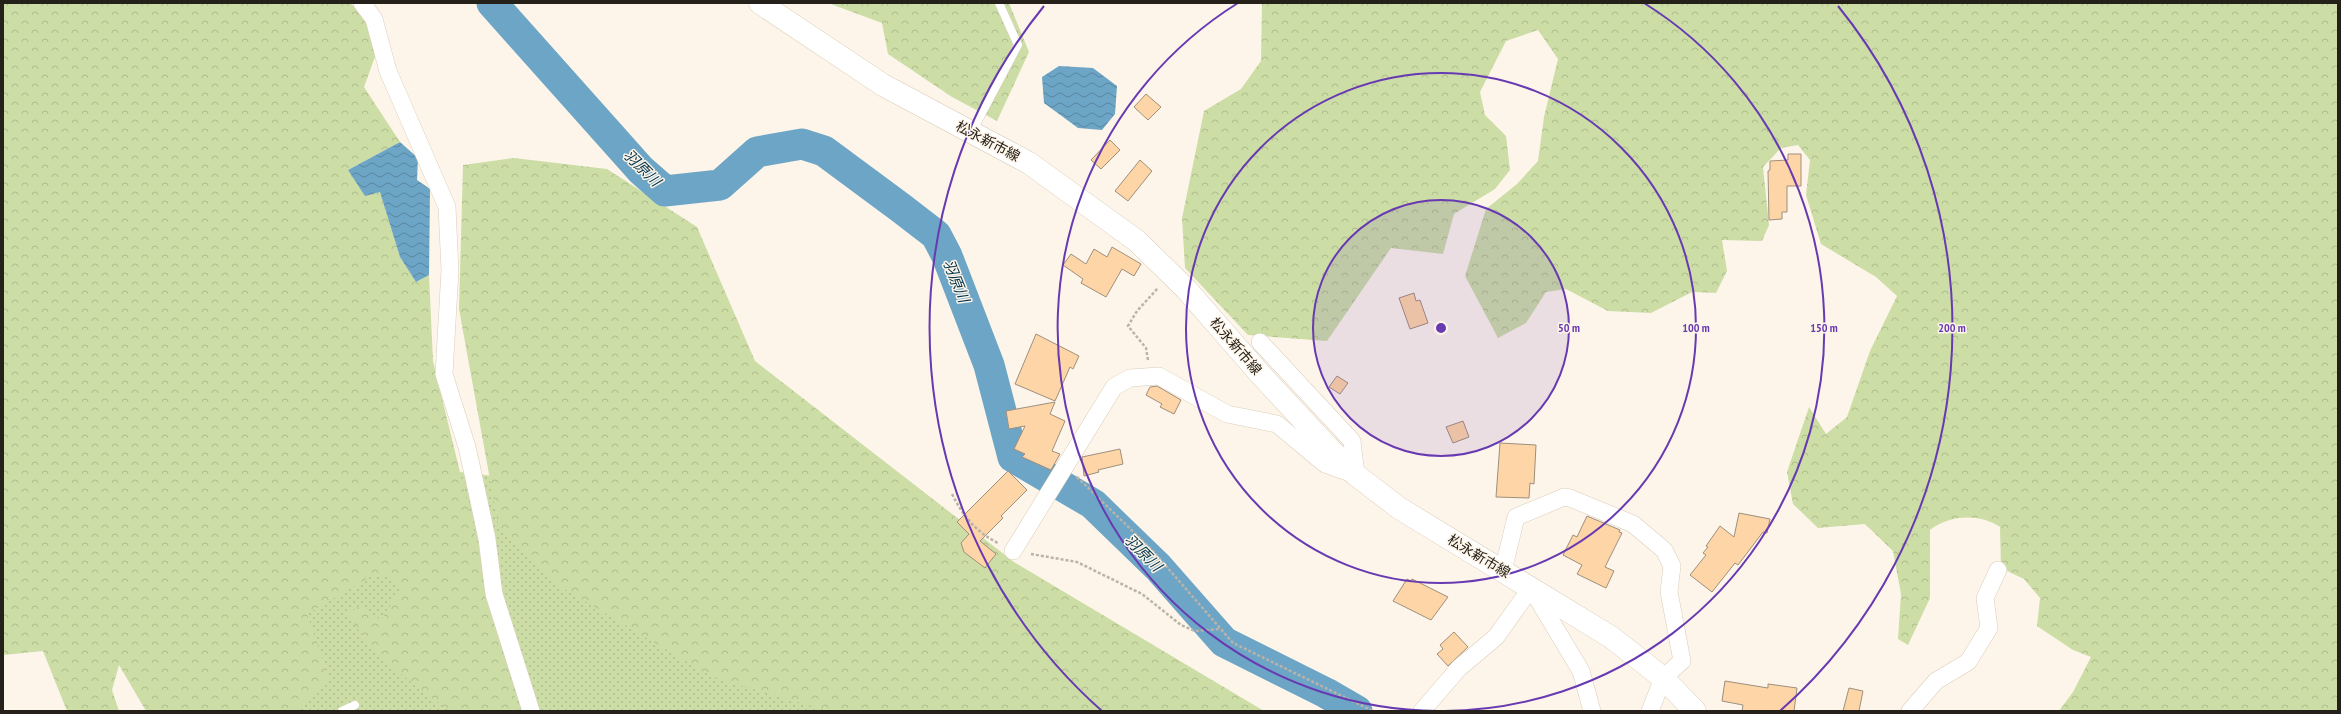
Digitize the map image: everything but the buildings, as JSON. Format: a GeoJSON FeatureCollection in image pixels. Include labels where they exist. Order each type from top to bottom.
{"type":"FeatureCollection","features":[{"type":"Feature","properties":{"kind":"main road","name":"松永新市線"},"geometry":{"type":"LineString","coordinates":[[759,4],[883,84],[1029,163],[1137,241],[1171,275],[1322,442],[1356,475],[1399,508],[1611,637],[1663,678],[1694,711]]}},
{"type":"Feature","properties":{"kind":"street"},"geometry":{"type":"LineString","coordinates":[[362,3],[374,19],[388,71],[446,207],[450,270],[444,374],[467,447],[487,539],[494,594],[531,711]]}},
{"type":"Feature","properties":{"kind":"street"},"geometry":{"type":"LineString","coordinates":[[1013,551],[1114,387],[1130,378],[1159,376],[1227,414],[1277,424],[1325,464],[1356,475],[1352,441],[1260,342]]}},
{"type":"Feature","properties":{"kind":"street"},"geometry":{"type":"LineString","coordinates":[[1503,571],[1516,517],[1564,497],[1570,498],[1633,524],[1664,550],[1672,566],[1669,592],[1682,661],[1663,678],[1650,711]]}},
{"type":"Feature","properties":{"kind":"street"},"geometry":{"type":"LineString","coordinates":[[1910,711],[1936,681],[1968,662],[1988,628],[1985,598],[1998,570]]}},
{"type":"Feature","properties":{"kind":"street"},"geometry":{"type":"LineString","coordinates":[[1422,711],[1459,668],[1496,637],[1531,588],[1581,671],[1592,711]]}},
{"type":"Feature","properties":{"kind":"lane"},"geometry":{"type":"LineString","coordinates":[[972,133],[1018,45],[999,3]]}},
{"type":"Feature","properties":{"kind":"lane"},"geometry":{"type":"LineString","coordinates":[[342,711],[355,705]]}},
{"type":"Feature","properties":{"kind":"path"},"geometry":{"type":"LineString","coordinates":[[1140,377],[1148,362],[1146,348],[1128,326],[1137,311],[1171,275]]}},
{"type":"Feature","properties":{"kind":"path"},"geometry":{"type":"LineString","coordinates":[[1066,465],[1153,552],[1233,643],[1373,711]]}},
{"type":"Feature","properties":{"kind":"path"},"geometry":{"type":"LineString","coordinates":[[952,494],[962,515],[984,536],[1013,551],[1077,562],[1142,594],[1181,625],[1195,631],[1220,629]]}},
{"type":"Feature","properties":{"kind":"green space"},"geometry":{"type":"Polygon","coordinates":[[[3,3],[350,3],[364,14],[376,54],[364,87],[400,142],[348,170],[380,191],[400,257],[416,282],[429,275],[433,361],[518,711],[451,711],[420,690],[375,651],[347,615],[359,606],[381,620],[401,589],[389,576],[370,577],[307,614],[329,677],[297,711],[146,711],[119,665],[112,690],[119,711],[67,711],[43,651],[3,655],[3,3]]]}},
{"type":"Feature","properties":{"kind":"green space"},"geometry":{"type":"Polygon","coordinates":[[[828,3],[1009,3],[1029,52],[997,121],[952,97],[888,54],[882,23],[828,3]]]}},
{"type":"Feature","properties":{"kind":"green space"},"geometry":{"type":"Polygon","coordinates":[[[1262,3],[2338,3],[2338,711],[2059,711],[2073,692],[2091,657],[2073,650],[2037,626],[2040,598],[2024,579],[2001,568],[2000,527],[1983,519],[1955,519],[1946,521],[1930,530],[1930,598],[1908,645],[1898,639],[1901,594],[1893,551],[1865,524],[1818,528],[1793,504],[1787,472],[1809,407],[1826,434],[1847,417],[1870,351],[1897,296],[1876,277],[1821,244],[1806,195],[1810,160],[1798,145],[1781,148],[1763,167],[1769,225],[1762,241],[1722,240],[1727,271],[1716,293],[1692,292],[1651,313],[1608,311],[1566,289],[1546,292],[1526,323],[1498,338],[1465,276],[1486,209],[1517,184],[1538,161],[1544,117],[1558,59],[1538,30],[1506,41],[1480,92],[1485,115],[1506,136],[1510,170],[1495,189],[1454,214],[1443,254],[1391,248],[1327,341],[1248,335],[1185,268],[1182,218],[1204,111],[1241,89],[1261,61],[1262,3]]]}},
{"type":"Feature","properties":{"kind":"green space"},"geometry":{"type":"Polygon","coordinates":[[[514,158],[607,169],[697,227],[755,361],[1014,562],[1264,711],[829,711],[714,678],[556,584],[499,529],[459,309],[463,165],[514,158]]]}},
{"type":"Feature","properties":{"kind":"green space"},"geometry":{"type":"Polygon","coordinates":[[[311,454],[543,482],[852,711],[222,711],[311,454]]]}},
{"type":"Feature","properties":{"kind":"water"},"geometry":{"type":"Polygon","coordinates":[[[1059,66],[1093,68],[1117,86],[1115,114],[1102,130],[1078,128],[1044,103],[1042,77],[1059,66]]]}},
{"type":"Feature","properties":{"kind":"water"},"geometry":{"type":"Polygon","coordinates":[[[400,142],[418,158],[417,180],[430,189],[429,275],[416,282],[400,257],[380,192],[365,196],[348,170],[400,142]]]}},
{"type":"Feature","properties":{"kind":"waterway","name":"羽原川"},"geometry":{"type":"LineString","coordinates":[[492,3],[641,170],[665,191],[720,185],[757,152],[802,144],[824,151],[936,235],[947,256],[989,365],[1013,457],[1093,504],[1158,567],[1224,642],[1326,693],[1357,711]]}}]}
